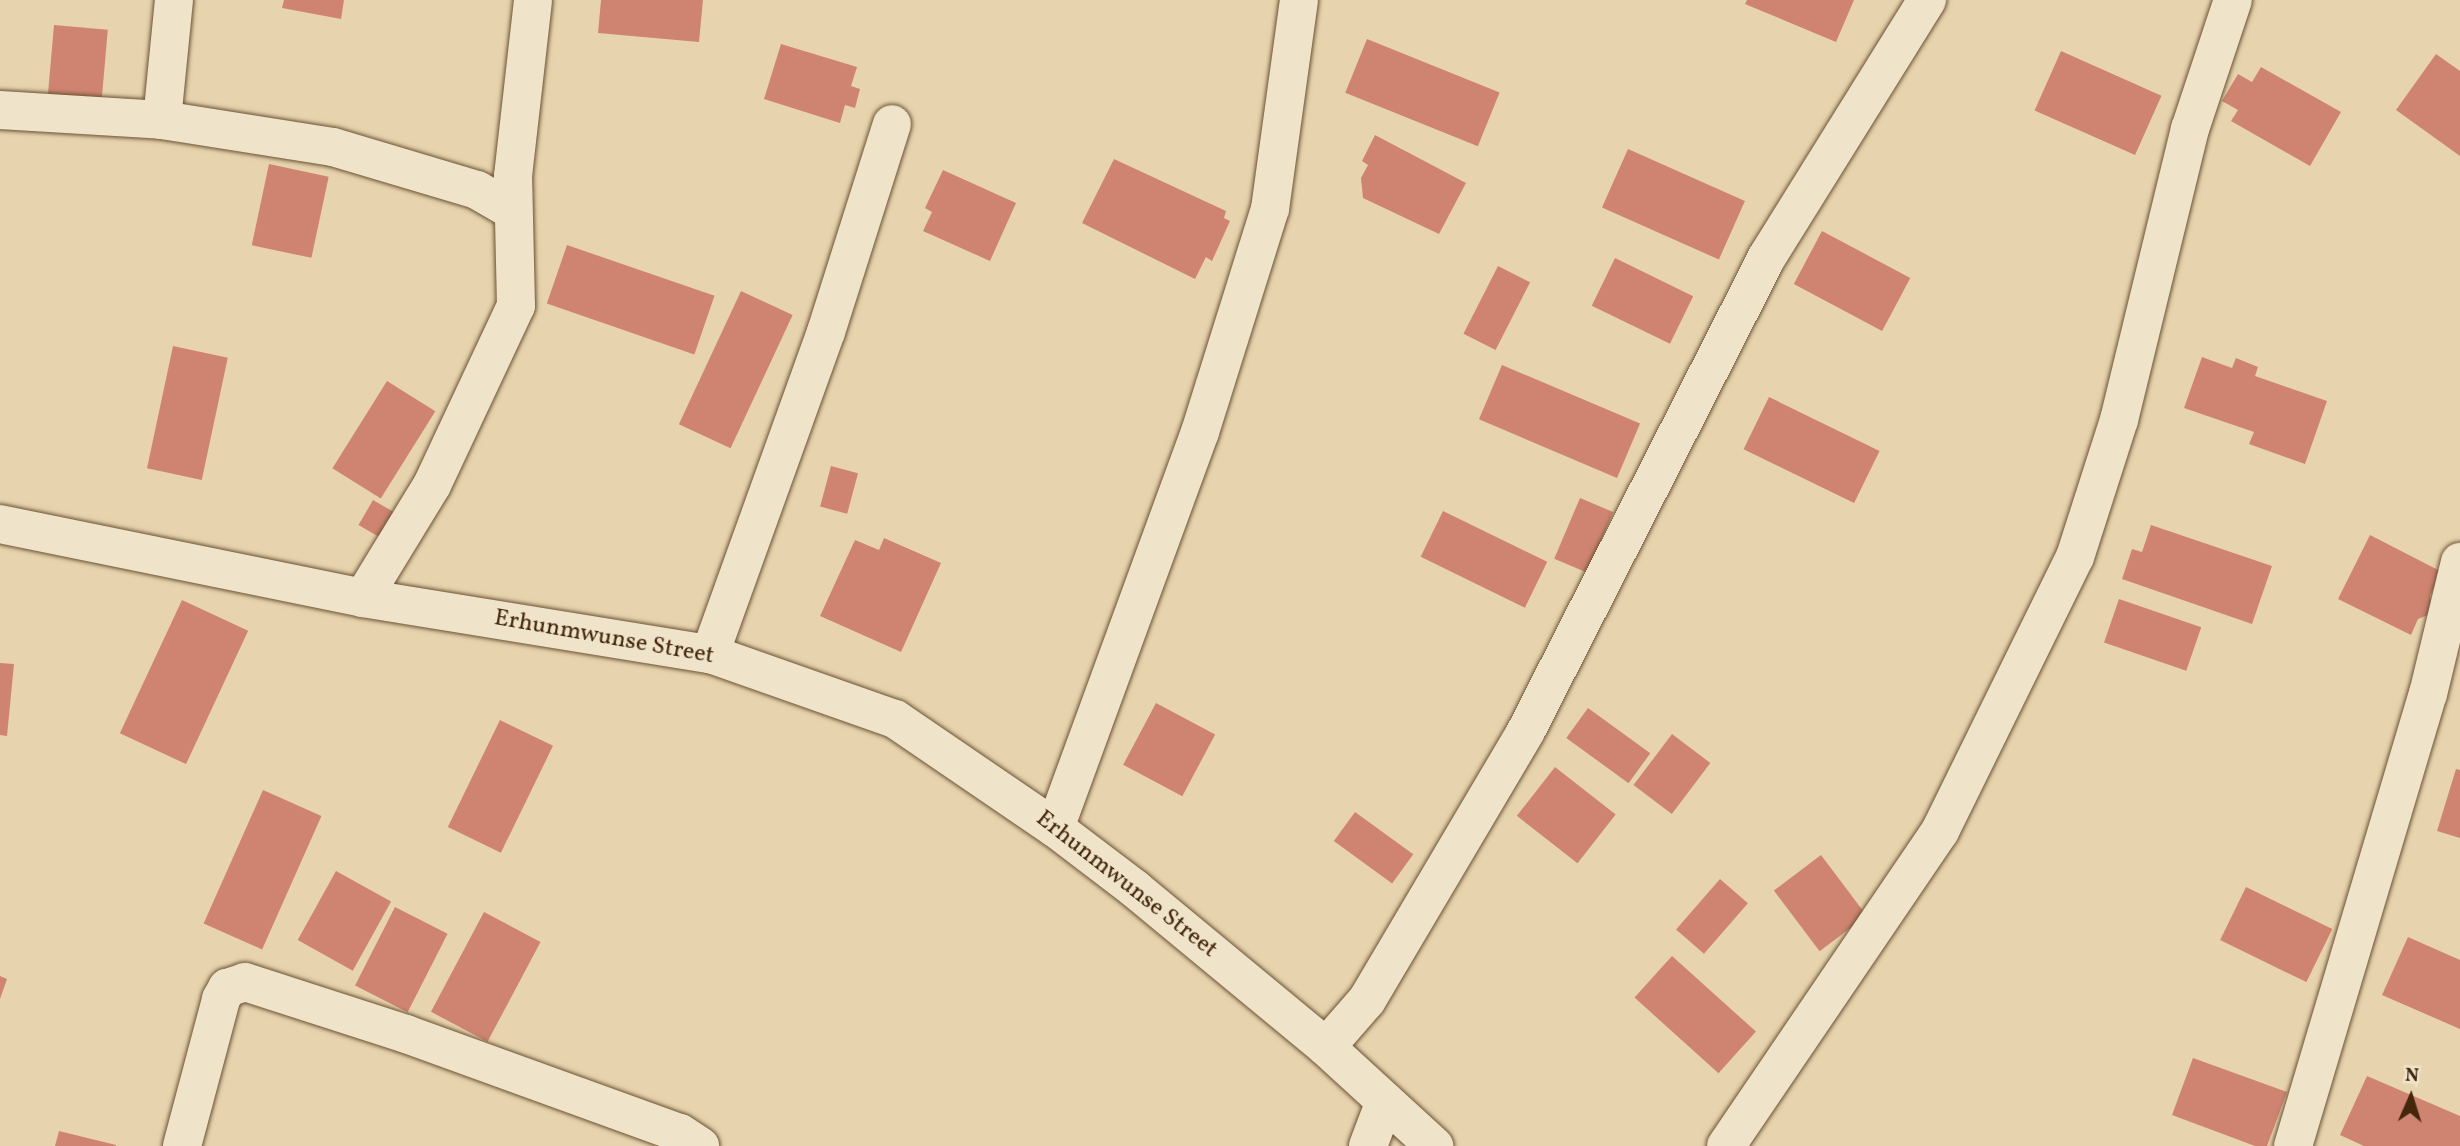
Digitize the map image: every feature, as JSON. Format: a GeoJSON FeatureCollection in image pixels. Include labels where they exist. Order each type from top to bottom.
{"type":"FeatureCollection","features":[{"type":"Feature","properties":{"kind":"street"},"geometry":{"type":"LineString","coordinates":[[162,120],[174,0]]}},
{"type":"Feature","properties":{"kind":"street"},"geometry":{"type":"LineString","coordinates":[[363,598],[432,485],[506,336],[516,306],[513,211],[533,0]]}},
{"type":"Feature","properties":{"kind":"street"},"geometry":{"type":"LineString","coordinates":[[1055,828],[1200,432],[1269,209],[1299,0]]}},
{"type":"Feature","properties":{"kind":"street"},"geometry":{"type":"LineString","coordinates":[[1326,1047],[1367,1000],[1526,731],[1766,257],[1927,0]]}},
{"type":"Feature","properties":{"kind":"street"},"geometry":{"type":"LineString","coordinates":[[1726,1146],[1940,831],[2075,557],[2119,420],[2190,129],[2233,0]]}},
{"type":"Feature","properties":{"kind":"street"},"geometry":{"type":"LineString","coordinates":[[0,110],[162,120],[333,147],[477,190],[513,211]]}},
{"type":"Feature","properties":{"kind":"street"},"geometry":{"type":"LineString","coordinates":[[710,654],[826,332],[892,124]]}},
{"type":"Feature","properties":{"kind":"street","name":"Erhunmwunse Street"},"geometry":{"type":"LineString","coordinates":[[0,524],[363,598],[710,654],[895,719],[1055,828],[1326,1047],[1434,1146]]}},
{"type":"Feature","properties":{"kind":"street"},"geometry":{"type":"LineString","coordinates":[[2295,1145],[2428,694],[2460,562]]}},
{"type":"Feature","properties":{"kind":"street"},"geometry":{"type":"LineString","coordinates":[[182,1146],[221,999],[227,988],[245,982],[284,991],[576,1095],[680,1133],[700,1146]]}},
{"type":"Feature","properties":{"kind":"street"},"geometry":{"type":"LineString","coordinates":[[1368,1146],[1385,1101]]}},
{"type":"Feature","properties":{"kind":"building"},"geometry":{"type":"Polygon","coordinates":[[[284,0],[344,0],[341,19],[282,8],[284,0]]]}},
{"type":"Feature","properties":{"kind":"building"},"geometry":{"type":"Polygon","coordinates":[[[601,0],[703,0],[699,42],[598,33],[601,0]]]}},
{"type":"Feature","properties":{"kind":"building"},"geometry":{"type":"Polygon","coordinates":[[[1747,0],[1854,0],[1836,42],[1745,4],[1747,0]]]}},
{"type":"Feature","properties":{"kind":"building"},"geometry":{"type":"Polygon","coordinates":[[[54,25],[108,30],[102,101],[48,97],[54,25]]]}},
{"type":"Feature","properties":{"kind":"building"},"geometry":{"type":"Polygon","coordinates":[[[1367,39],[1500,93],[1478,146],[1345,93],[1367,39]]]}},
{"type":"Feature","properties":{"kind":"building"},"geometry":{"type":"Polygon","coordinates":[[[781,44],[857,67],[851,86],[860,89],[855,108],[845,105],[840,123],[764,99],[781,44]]]}},
{"type":"Feature","properties":{"kind":"building"},"geometry":{"type":"Polygon","coordinates":[[[2061,51],[2161,96],[2135,155],[2035,110],[2061,51]]]}},
{"type":"Feature","properties":{"kind":"building"},"geometry":{"type":"Polygon","coordinates":[[[2436,54],[2460,71],[2460,156],[2396,110],[2436,54]]]}},
{"type":"Feature","properties":{"kind":"building"},"geometry":{"type":"Polygon","coordinates":[[[2261,67],[2341,112],[2310,166],[2231,121],[2238,110],[2222,101],[2238,74],[2252,82],[2261,67]]]}},
{"type":"Feature","properties":{"kind":"building"},"geometry":{"type":"Polygon","coordinates":[[[1375,135],[1466,183],[1439,234],[1363,198],[1361,178],[1368,165],[1362,161],[1375,135]]]}},
{"type":"Feature","properties":{"kind":"building"},"geometry":{"type":"Polygon","coordinates":[[[1628,149],[1745,201],[1719,260],[1602,207],[1628,149]]]}},
{"type":"Feature","properties":{"kind":"building"},"geometry":{"type":"Polygon","coordinates":[[[1114,159],[1226,211],[1224,218],[1230,221],[1212,261],[1206,257],[1195,279],[1082,223],[1114,159]]]}},
{"type":"Feature","properties":{"kind":"building"},"geometry":{"type":"Polygon","coordinates":[[[269,164],[329,177],[311,258],[252,245],[269,164]]]}},
{"type":"Feature","properties":{"kind":"building"},"geometry":{"type":"Polygon","coordinates":[[[943,170],[1016,203],[990,261],[923,231],[932,212],[925,208],[943,170]]]}},
{"type":"Feature","properties":{"kind":"building"},"geometry":{"type":"Polygon","coordinates":[[[1822,231],[1910,278],[1882,331],[1794,284],[1822,231]]]}},
{"type":"Feature","properties":{"kind":"building"},"geometry":{"type":"Polygon","coordinates":[[[567,245],[715,296],[694,354],[547,304],[567,245]]]}},
{"type":"Feature","properties":{"kind":"building"},"geometry":{"type":"Polygon","coordinates":[[[1615,258],[1693,296],[1670,344],[1592,306],[1615,258]]]}},
{"type":"Feature","properties":{"kind":"building"},"geometry":{"type":"Polygon","coordinates":[[[1498,266],[1530,282],[1496,350],[1463,334],[1498,266]]]}},
{"type":"Feature","properties":{"kind":"building"},"geometry":{"type":"Polygon","coordinates":[[[741,291],[793,315],[731,448],[679,424],[741,291]]]}},
{"type":"Feature","properties":{"kind":"building"},"geometry":{"type":"Polygon","coordinates":[[[173,346],[228,358],[202,480],[147,468],[173,346]]]}},
{"type":"Feature","properties":{"kind":"building"},"geometry":{"type":"Polygon","coordinates":[[[2202,357],[2232,368],[2236,358],[2258,367],[2255,376],[2327,401],[2305,464],[2249,444],[2254,432],[2184,408],[2202,357]]]}},
{"type":"Feature","properties":{"kind":"building"},"geometry":{"type":"Polygon","coordinates":[[[1502,365],[1640,424],[1617,478],[1479,419],[1502,365]]]}},
{"type":"Feature","properties":{"kind":"building"},"geometry":{"type":"Polygon","coordinates":[[[387,381],[435,411],[381,499],[332,468],[387,381]]]}},
{"type":"Feature","properties":{"kind":"building"},"geometry":{"type":"Polygon","coordinates":[[[1769,397],[1880,451],[1854,503],[1744,449],[1769,397]]]}},
{"type":"Feature","properties":{"kind":"building"},"geometry":{"type":"Polygon","coordinates":[[[831,466],[858,473],[847,514],[820,507],[831,466]]]}},
{"type":"Feature","properties":{"kind":"building"},"geometry":{"type":"Polygon","coordinates":[[[1580,498],[1613,512],[1587,573],[1554,559],[1580,498]]]}},
{"type":"Feature","properties":{"kind":"building"},"geometry":{"type":"Polygon","coordinates":[[[373,500],[399,515],[384,540],[358,525],[373,500]]]}},
{"type":"Feature","properties":{"kind":"building"},"geometry":{"type":"Polygon","coordinates":[[[1443,511],[1547,562],[1525,608],[1421,557],[1443,511]]]}},
{"type":"Feature","properties":{"kind":"building"},"geometry":{"type":"Polygon","coordinates":[[[2151,525],[2272,566],[2252,624],[2122,579],[2132,549],[2142,552],[2151,525]]]}},
{"type":"Feature","properties":{"kind":"building"},"geometry":{"type":"Polygon","coordinates":[[[2370,535],[2442,572],[2430,596],[2433,613],[2418,619],[2411,635],[2338,599],[2370,535]]]}},
{"type":"Feature","properties":{"kind":"building"},"geometry":{"type":"Polygon","coordinates":[[[884,538],[941,563],[901,652],[820,616],[855,540],[879,550],[884,538]]]}},
{"type":"Feature","properties":{"kind":"building"},"geometry":{"type":"Polygon","coordinates":[[[2119,599],[2201,627],[2186,671],[2104,642],[2119,599]]]}},
{"type":"Feature","properties":{"kind":"building"},"geometry":{"type":"Polygon","coordinates":[[[182,600],[248,631],[186,764],[120,733],[182,600]]]}},
{"type":"Feature","properties":{"kind":"building"},"geometry":{"type":"Polygon","coordinates":[[[0,663],[14,664],[7,736],[0,735],[0,663]]]}},
{"type":"Feature","properties":{"kind":"building"},"geometry":{"type":"Polygon","coordinates":[[[1156,703],[1215,734],[1182,796],[1123,765],[1156,703]]]}},
{"type":"Feature","properties":{"kind":"building"},"geometry":{"type":"Polygon","coordinates":[[[1588,708],[1650,753],[1629,783],[1566,738],[1588,708]]]}},
{"type":"Feature","properties":{"kind":"building"},"geometry":{"type":"Polygon","coordinates":[[[500,720],[553,746],[501,853],[448,827],[500,720]]]}},
{"type":"Feature","properties":{"kind":"building"},"geometry":{"type":"Polygon","coordinates":[[[1672,734],[1710,763],[1672,814],[1633,785],[1672,734]]]}},
{"type":"Feature","properties":{"kind":"building"},"geometry":{"type":"Polygon","coordinates":[[[1555,767],[1616,814],[1578,863],[1517,816],[1555,767]]]}},
{"type":"Feature","properties":{"kind":"building"},"geometry":{"type":"Polygon","coordinates":[[[2456,769],[2460,770],[2460,838],[2437,831],[2456,769]]]}},
{"type":"Feature","properties":{"kind":"building"},"geometry":{"type":"Polygon","coordinates":[[[263,790],[321,816],[262,949],[204,923],[263,790]]]}},
{"type":"Feature","properties":{"kind":"building"},"geometry":{"type":"Polygon","coordinates":[[[1355,812],[1413,854],[1392,883],[1334,841],[1355,812]]]}},
{"type":"Feature","properties":{"kind":"building"},"geometry":{"type":"Polygon","coordinates":[[[1821,855],[1867,916],[1820,951],[1774,891],[1821,855]]]}},
{"type":"Feature","properties":{"kind":"building"},"geometry":{"type":"Polygon","coordinates":[[[336,871],[391,902],[353,971],[298,940],[336,871]]]}},
{"type":"Feature","properties":{"kind":"building"},"geometry":{"type":"Polygon","coordinates":[[[1720,879],[1748,903],[1704,954],[1676,930],[1720,879]]]}},
{"type":"Feature","properties":{"kind":"building"},"geometry":{"type":"Polygon","coordinates":[[[2246,887],[2332,929],[2306,982],[2220,940],[2246,887]]]}},
{"type":"Feature","properties":{"kind":"building"},"geometry":{"type":"Polygon","coordinates":[[[395,907],[448,934],[408,1012],[355,985],[395,907]]]}},
{"type":"Feature","properties":{"kind":"building"},"geometry":{"type":"Polygon","coordinates":[[[484,912],[541,942],[487,1042],[431,1012],[484,912]]]}},
{"type":"Feature","properties":{"kind":"building"},"geometry":{"type":"Polygon","coordinates":[[[2408,937],[2460,960],[2460,1029],[2382,995],[2408,937]]]}},
{"type":"Feature","properties":{"kind":"building"},"geometry":{"type":"Polygon","coordinates":[[[1672,956],[1756,1032],[1719,1073],[1635,998],[1672,956]]]}},
{"type":"Feature","properties":{"kind":"building"},"geometry":{"type":"Polygon","coordinates":[[[0,976],[7,979],[0,999],[0,976]]]}},
{"type":"Feature","properties":{"kind":"building"},"geometry":{"type":"Polygon","coordinates":[[[2193,1058],[2287,1092],[2267,1146],[2255,1146],[2172,1115],[2193,1058]]]}},
{"type":"Feature","properties":{"kind":"building"},"geometry":{"type":"Polygon","coordinates":[[[2367,1076],[2460,1116],[2460,1146],[2364,1146],[2340,1135],[2367,1076]]]}},
{"type":"Feature","properties":{"kind":"building"},"geometry":{"type":"Polygon","coordinates":[[[59,1131],[116,1145],[116,1146],[55,1146],[59,1131]]]}}]}
